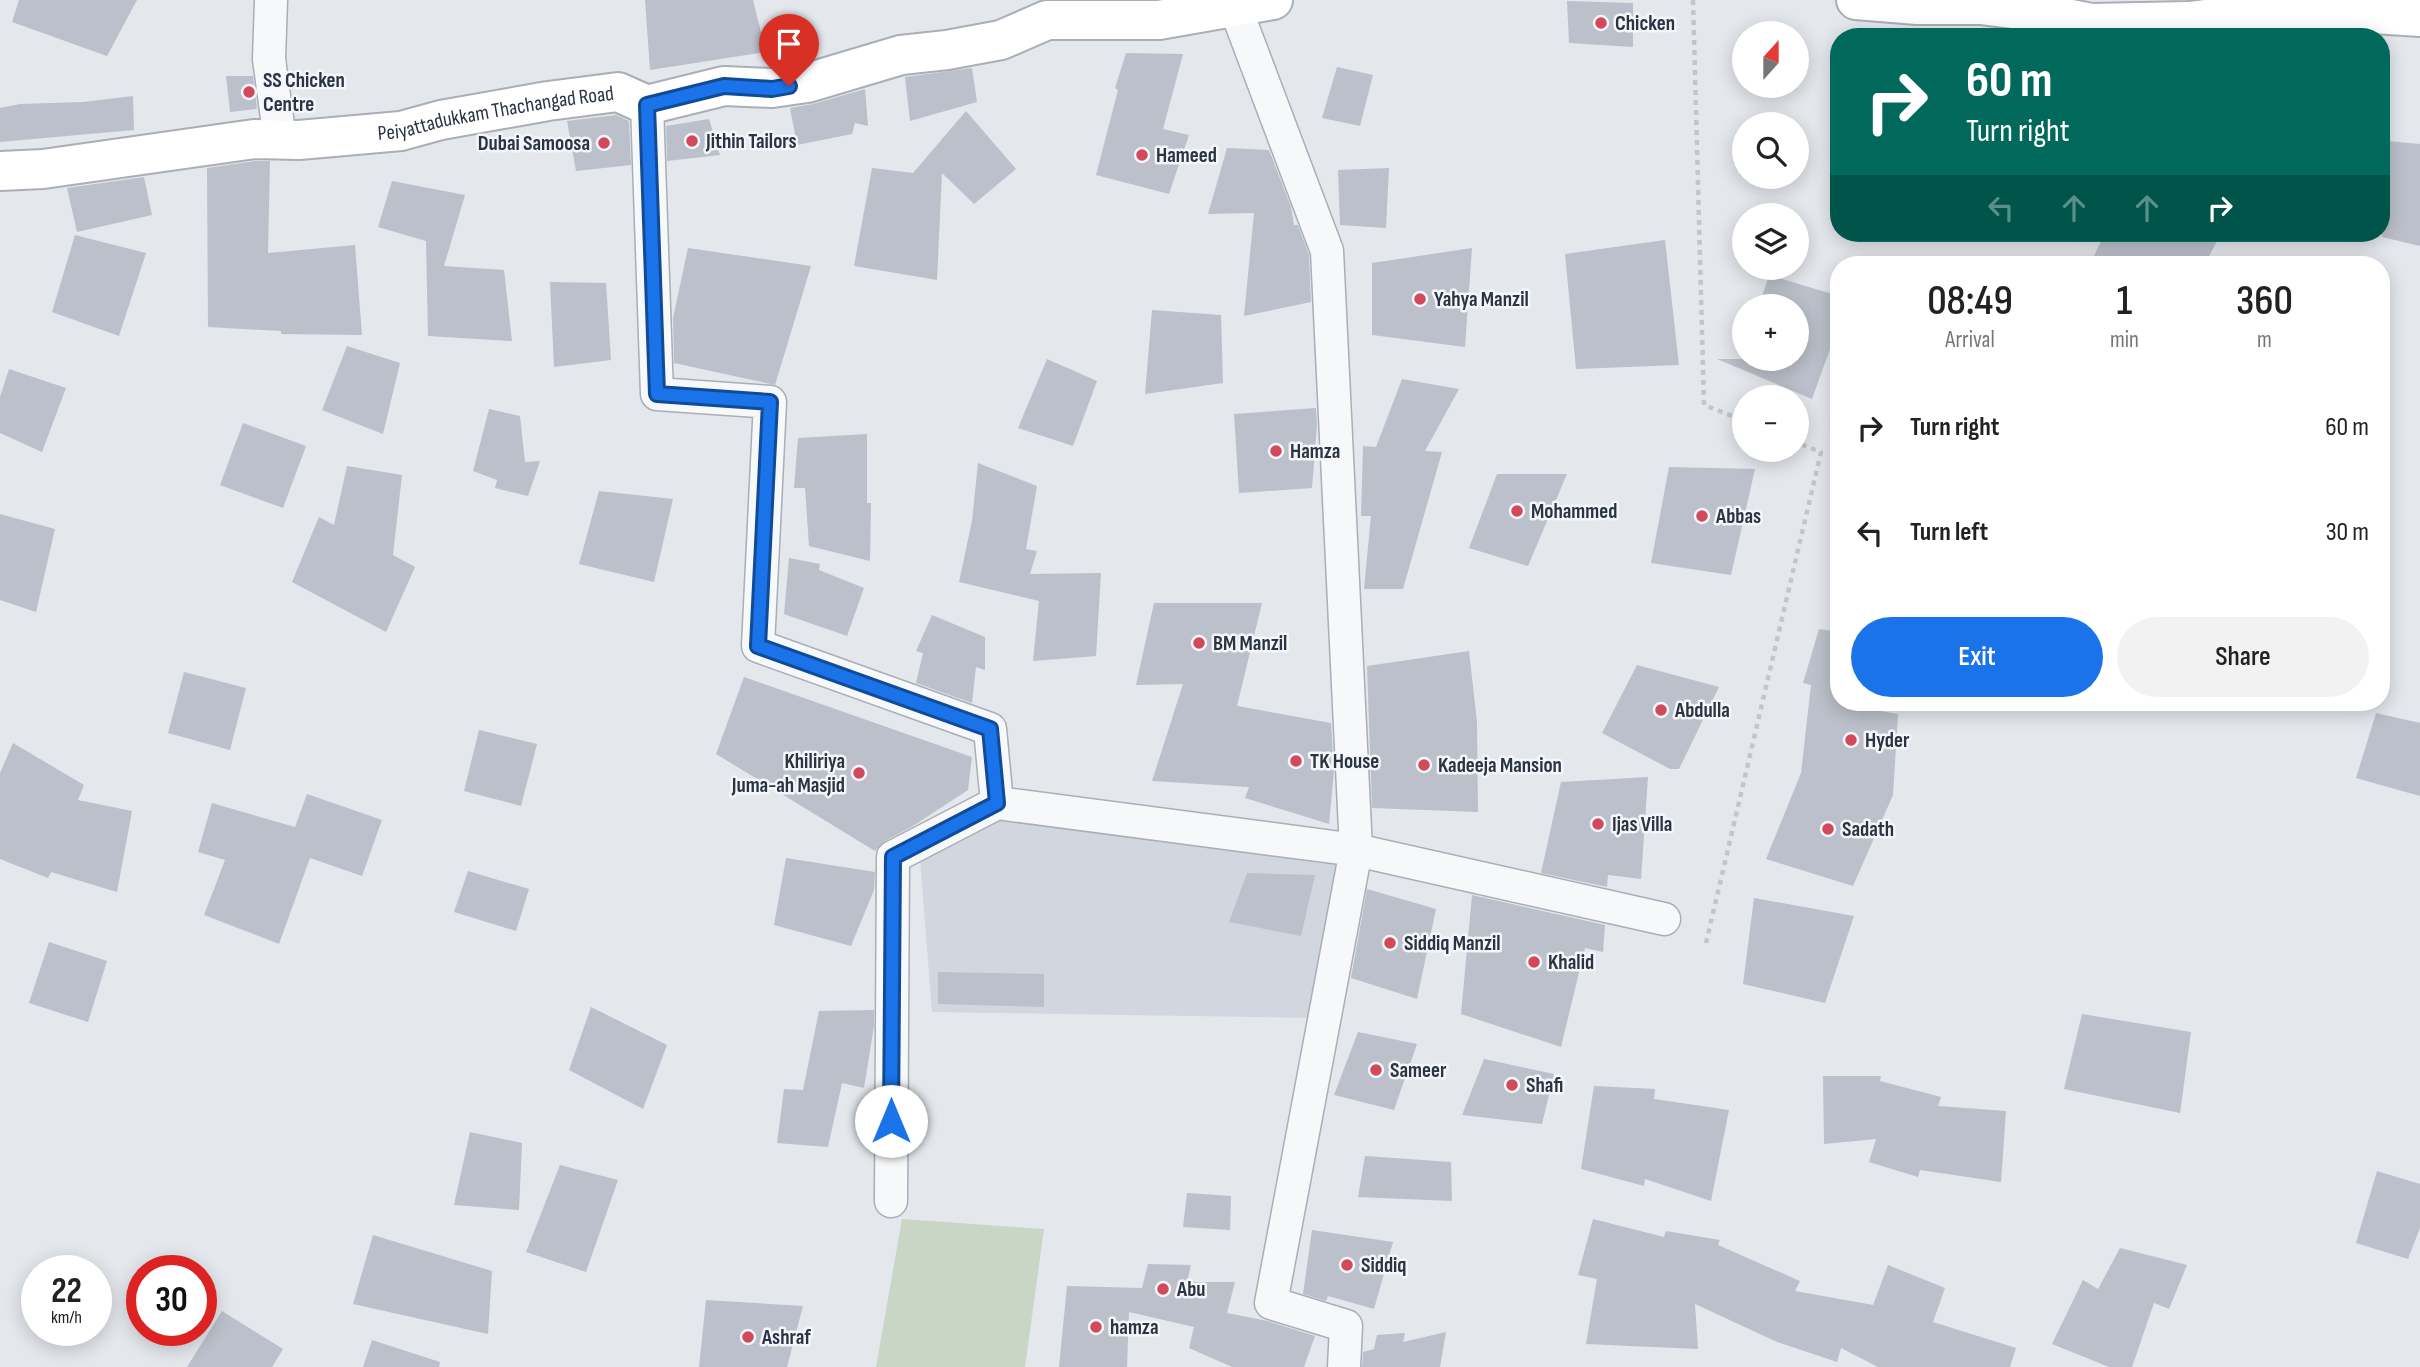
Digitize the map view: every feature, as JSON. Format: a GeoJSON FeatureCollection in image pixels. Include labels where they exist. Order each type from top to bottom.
{"type":"FeatureCollection","features":[{"type":"Feature","properties":{"kind":"main road","name":"Peiyattadukkam Thachangad Road"},"geometry":{"type":"LineString","coordinates":[[0,171],[43,169],[254,139],[401,131],[548,101],[618,92],[647,105],[724,86],[772,89],[807,83],[901,55],[1001,40],[1047,20],[1122,10],[1159,20],[1273,0]]}},
{"type":"Feature","properties":{"kind":"main road"},"geometry":{"type":"LineString","coordinates":[[1856,0],[1917,5],[1980,5],[2091,23],[2189,21],[2266,12],[2420,17]]}},
{"type":"Feature","properties":{"kind":"street"},"geometry":{"type":"LineString","coordinates":[[271,0],[269,58],[280,139]]}},
{"type":"Feature","properties":{"kind":"street"},"geometry":{"type":"LineString","coordinates":[[1235,7],[1327,251],[1356,850],[1271,1303],[1346,1326],[1344,1367]]}},
{"type":"Feature","properties":{"kind":"street"},"geometry":{"type":"LineString","coordinates":[[647,105],[657,394],[770,402],[758,646],[990,729],[997,803]]}},
{"type":"Feature","properties":{"kind":"street"},"geometry":{"type":"LineString","coordinates":[[891,1201],[893,857],[997,803],[1356,850],[1664,919]]}},
{"type":"Feature","properties":{"kind":"path"},"geometry":{"type":"LineString","coordinates":[[1693,0],[1704,405],[1732,416]]}},
{"type":"Feature","properties":{"kind":"path"},"geometry":{"type":"LineString","coordinates":[[1706,943],[1821,452],[1809,448]]}},
{"type":"Feature","properties":{"kind":"shaded area"},"geometry":{"type":"Polygon","coordinates":[[[995,813],[1339,855],[1317,1018],[932,1012],[920,859],[995,813]]]}},
{"type":"Feature","properties":{"kind":"green space"},"geometry":{"type":"Polygon","coordinates":[[[902,1219],[1044,1229],[1025,1367],[876,1367],[902,1219]]]}},
{"type":"Feature","properties":{"kind":"building"},"geometry":{"type":"Polygon","coordinates":[[[19,0],[137,0],[107,56],[12,22],[19,0]]]}},
{"type":"Feature","properties":{"kind":"building"},"geometry":{"type":"Polygon","coordinates":[[[645,0],[753,0],[766,52],[650,70],[645,0]]]}},
{"type":"Feature","properties":{"kind":"building","name":"Chicken"},"geometry":{"type":"Polygon","coordinates":[[[1567,1],[1633,3],[1633,47],[1569,43],[1567,1]]]}},
{"type":"Feature","properties":{"kind":"building"},"geometry":{"type":"Polygon","coordinates":[[[1126,53],[1183,54],[1163,129],[1189,135],[1169,194],[1096,175],[1118,90],[1115,88],[1126,53]]]}},
{"type":"Feature","properties":{"kind":"building"},"geometry":{"type":"Polygon","coordinates":[[[1337,67],[1373,75],[1360,126],[1322,118],[1337,67]]]}},
{"type":"Feature","properties":{"kind":"building"},"geometry":{"type":"Polygon","coordinates":[[[972,68],[977,102],[910,121],[905,77],[972,68]]]}},
{"type":"Feature","properties":{"kind":"building","name":"SS Chicken Centre"},"geometry":{"type":"Polygon","coordinates":[[[226,76],[253,76],[257,109],[230,112],[226,76]]]}},
{"type":"Feature","properties":{"kind":"building"},"geometry":{"type":"Polygon","coordinates":[[[865,89],[868,126],[855,123],[852,134],[797,145],[790,108],[865,89]]]}},
{"type":"Feature","properties":{"kind":"building"},"geometry":{"type":"Polygon","coordinates":[[[133,96],[134,130],[0,142],[0,108],[20,104],[83,102],[133,96]]]}},
{"type":"Feature","properties":{"kind":"building"},"geometry":{"type":"Polygon","coordinates":[[[966,111],[1016,169],[974,204],[942,173],[937,280],[854,266],[872,168],[913,173],[966,111]]]}},
{"type":"Feature","properties":{"kind":"building","name":"Dubai Samoosa"},"geometry":{"type":"Polygon","coordinates":[[[616,115],[629,121],[631,165],[576,171],[567,121],[616,115]]]}},
{"type":"Feature","properties":{"kind":"building","name":"Jithin Tailors"},"geometry":{"type":"Polygon","coordinates":[[[709,119],[720,155],[667,161],[666,126],[709,119]]]}},
{"type":"Feature","properties":{"kind":"building"},"geometry":{"type":"Polygon","coordinates":[[[2390,141],[2420,144],[2420,246],[2390,239],[2390,141]]]}},
{"type":"Feature","properties":{"kind":"building"},"geometry":{"type":"Polygon","coordinates":[[[1227,148],[1269,150],[1291,207],[1294,225],[1298,225],[1309,255],[1311,302],[1244,316],[1254,213],[1208,214],[1227,148]]]}},
{"type":"Feature","properties":{"kind":"building"},"geometry":{"type":"Polygon","coordinates":[[[270,161],[268,253],[355,245],[362,335],[281,334],[281,331],[208,327],[207,168],[270,161]]]}},
{"type":"Feature","properties":{"kind":"building"},"geometry":{"type":"Polygon","coordinates":[[[1389,168],[1386,228],[1340,225],[1338,170],[1389,168]]]}},
{"type":"Feature","properties":{"kind":"building"},"geometry":{"type":"Polygon","coordinates":[[[144,177],[152,215],[77,232],[67,188],[144,177]]]}},
{"type":"Feature","properties":{"kind":"building"},"geometry":{"type":"Polygon","coordinates":[[[392,181],[465,195],[444,266],[504,270],[512,341],[428,336],[426,241],[378,227],[392,181]]]}},
{"type":"Feature","properties":{"kind":"building"},"geometry":{"type":"Polygon","coordinates":[[[75,235],[146,253],[119,336],[52,312],[75,235]]]}},
{"type":"Feature","properties":{"kind":"building"},"geometry":{"type":"Polygon","coordinates":[[[1665,240],[1679,365],[1576,369],[1565,254],[1665,240]]]}},
{"type":"Feature","properties":{"kind":"building"},"geometry":{"type":"Polygon","coordinates":[[[2101,242],[2216,242],[2209,256],[2094,256],[2101,242]]]}},
{"type":"Feature","properties":{"kind":"building"},"geometry":{"type":"Polygon","coordinates":[[[688,248],[811,266],[775,385],[674,363],[673,318],[688,248]]]}},
{"type":"Feature","properties":{"kind":"building","name":"Yahya Manzil"},"geometry":{"type":"Polygon","coordinates":[[[1472,248],[1465,347],[1372,335],[1372,263],[1472,248]]]}},
{"type":"Feature","properties":{"kind":"building"},"geometry":{"type":"Polygon","coordinates":[[[1767,280],[1786,280],[1830,293],[1830,349],[1812,399],[1809,398],[1809,385],[1779,385],[1746,371],[1809,371],[1809,294],[1763,294],[1767,280]]]}},
{"type":"Feature","properties":{"kind":"building"},"geometry":{"type":"Polygon","coordinates":[[[550,282],[606,283],[611,360],[554,367],[550,282]]]}},
{"type":"Feature","properties":{"kind":"building"},"geometry":{"type":"Polygon","coordinates":[[[1152,310],[1221,315],[1223,383],[1145,394],[1152,310]]]}},
{"type":"Feature","properties":{"kind":"building"},"geometry":{"type":"Polygon","coordinates":[[[347,346],[400,363],[383,434],[322,410],[347,346]]]}},
{"type":"Feature","properties":{"kind":"building"},"geometry":{"type":"Polygon","coordinates":[[[1047,359],[1097,381],[1073,446],[1018,428],[1047,359]]]}},
{"type":"Feature","properties":{"kind":"building"},"geometry":{"type":"Polygon","coordinates":[[[1717,359],[1732,359],[1732,365],[1717,359]]]}},
{"type":"Feature","properties":{"kind":"building"},"geometry":{"type":"Polygon","coordinates":[[[9,369],[66,388],[42,452],[0,433],[0,397],[9,369]]]}},
{"type":"Feature","properties":{"kind":"building"},"geometry":{"type":"Polygon","coordinates":[[[1402,379],[1459,389],[1425,451],[1442,452],[1403,589],[1364,589],[1371,516],[1361,516],[1363,446],[1376,447],[1402,379]]]}},
{"type":"Feature","properties":{"kind":"building","name":"Hamza"},"geometry":{"type":"Polygon","coordinates":[[[1316,408],[1312,488],[1239,493],[1234,414],[1316,408]]]}},
{"type":"Feature","properties":{"kind":"building"},"geometry":{"type":"Polygon","coordinates":[[[489,409],[520,416],[525,462],[540,461],[528,496],[495,488],[497,480],[473,471],[489,409]]]}},
{"type":"Feature","properties":{"kind":"building"},"geometry":{"type":"Polygon","coordinates":[[[243,423],[306,446],[283,508],[220,485],[243,423]]]}},
{"type":"Feature","properties":{"kind":"building"},"geometry":{"type":"Polygon","coordinates":[[[867,434],[867,503],[871,503],[870,561],[809,546],[805,488],[794,488],[798,438],[867,434]]]}},
{"type":"Feature","properties":{"kind":"building"},"geometry":{"type":"Polygon","coordinates":[[[978,463],[1037,486],[1026,549],[1037,551],[1030,574],[1101,573],[1096,656],[1033,661],[1039,601],[959,582],[972,521],[978,463]]]}},
{"type":"Feature","properties":{"kind":"building"},"geometry":{"type":"Polygon","coordinates":[[[347,466],[402,475],[393,555],[415,567],[386,632],[292,582],[319,517],[334,525],[347,466]]]}},
{"type":"Feature","properties":{"kind":"building","name":"Abbas"},"geometry":{"type":"Polygon","coordinates":[[[1669,467],[1755,469],[1731,575],[1651,563],[1669,467]]]}},
{"type":"Feature","properties":{"kind":"building","name":"Mohammed"},"geometry":{"type":"Polygon","coordinates":[[[1497,474],[1567,474],[1528,566],[1469,548],[1497,474]]]}},
{"type":"Feature","properties":{"kind":"building"},"geometry":{"type":"Polygon","coordinates":[[[599,491],[673,499],[654,582],[579,564],[599,491]]]}},
{"type":"Feature","properties":{"kind":"building"},"geometry":{"type":"Polygon","coordinates":[[[0,514],[55,529],[36,612],[0,600],[0,514]]]}},
{"type":"Feature","properties":{"kind":"building"},"geometry":{"type":"Polygon","coordinates":[[[789,558],[820,564],[819,570],[864,588],[847,636],[784,614],[789,558]]]}},
{"type":"Feature","properties":{"kind":"building"},"geometry":{"type":"Polygon","coordinates":[[[1154,603],[1262,603],[1237,706],[1331,723],[1334,771],[1329,824],[1245,798],[1249,787],[1152,781],[1183,684],[1136,685],[1154,603]]]}},
{"type":"Feature","properties":{"kind":"building"},"geometry":{"type":"Polygon","coordinates":[[[932,615],[985,637],[985,670],[976,667],[972,703],[916,683],[923,653],[916,651],[932,615]]]}},
{"type":"Feature","properties":{"kind":"building"},"geometry":{"type":"Polygon","coordinates":[[[1819,629],[1830,631],[1830,711],[1880,711],[1898,714],[1893,795],[1853,886],[1766,859],[1801,773],[1811,685],[1803,683],[1819,629]]]}},
{"type":"Feature","properties":{"kind":"building","name":"Kadeeja Mansion"},"geometry":{"type":"Polygon","coordinates":[[[1469,651],[1477,722],[1478,812],[1372,808],[1367,666],[1469,651]]]}},
{"type":"Feature","properties":{"kind":"building","name":"Abdulla"},"geometry":{"type":"Polygon","coordinates":[[[1637,665],[1719,687],[1679,769],[1670,769],[1602,733],[1637,665]]]}},
{"type":"Feature","properties":{"kind":"building"},"geometry":{"type":"Polygon","coordinates":[[[184,672],[246,688],[230,750],[168,733],[184,672]]]}},
{"type":"Feature","properties":{"kind":"building","name":"Khiliriya Juma-ah Masjid"},"geometry":{"type":"Polygon","coordinates":[[[744,677],[972,757],[968,790],[885,841],[875,851],[716,754],[744,677]]]}},
{"type":"Feature","properties":{"kind":"building"},"geometry":{"type":"Polygon","coordinates":[[[2376,713],[2420,723],[2420,796],[2356,778],[2376,713]]]}},
{"type":"Feature","properties":{"kind":"building"},"geometry":{"type":"Polygon","coordinates":[[[479,730],[537,744],[521,806],[464,791],[479,730]]]}},
{"type":"Feature","properties":{"kind":"building"},"geometry":{"type":"Polygon","coordinates":[[[13,743],[84,785],[78,800],[132,811],[117,892],[51,872],[48,878],[0,859],[0,773],[13,743]]]}},
{"type":"Feature","properties":{"kind":"building","name":"Ijas Villa"},"geometry":{"type":"Polygon","coordinates":[[[1648,777],[1641,879],[1608,875],[1607,887],[1541,873],[1561,782],[1648,777]]]}},
{"type":"Feature","properties":{"kind":"building"},"geometry":{"type":"Polygon","coordinates":[[[307,794],[382,820],[362,876],[310,858],[279,944],[204,915],[225,860],[198,852],[212,803],[295,827],[307,794]]]}},
{"type":"Feature","properties":{"kind":"building"},"geometry":{"type":"Polygon","coordinates":[[[786,858],[875,872],[874,890],[851,946],[774,925],[786,858]]]}},
{"type":"Feature","properties":{"kind":"building"},"geometry":{"type":"Polygon","coordinates":[[[468,871],[529,889],[516,931],[454,912],[468,871]]]}},
{"type":"Feature","properties":{"kind":"building"},"geometry":{"type":"Polygon","coordinates":[[[1247,873],[1315,875],[1301,936],[1229,922],[1247,873]]]}},
{"type":"Feature","properties":{"kind":"building","name":"Siddiq Manzil"},"geometry":{"type":"Polygon","coordinates":[[[1367,889],[1436,909],[1417,999],[1351,978],[1367,889]]]}},
{"type":"Feature","properties":{"kind":"building","name":"Khalid"},"geometry":{"type":"Polygon","coordinates":[[[1472,895],[1605,925],[1603,952],[1585,948],[1561,1047],[1461,1014],[1472,895]]]}},
{"type":"Feature","properties":{"kind":"building"},"geometry":{"type":"Polygon","coordinates":[[[1754,898],[1854,916],[1825,1003],[1743,984],[1754,898]]]}},
{"type":"Feature","properties":{"kind":"building"},"geometry":{"type":"Polygon","coordinates":[[[49,942],[107,961],[88,1022],[29,1003],[49,942]]]}},
{"type":"Feature","properties":{"kind":"building"},"geometry":{"type":"Polygon","coordinates":[[[938,972],[1044,974],[1044,1007],[938,1004],[938,972]]]}},
{"type":"Feature","properties":{"kind":"building"},"geometry":{"type":"Polygon","coordinates":[[[591,1007],[667,1045],[643,1109],[569,1070],[591,1007]]]}},
{"type":"Feature","properties":{"kind":"building"},"geometry":{"type":"Polygon","coordinates":[[[874,1010],[864,1088],[842,1083],[828,1147],[777,1143],[784,1089],[803,1090],[819,1011],[874,1010]]]}},
{"type":"Feature","properties":{"kind":"building"},"geometry":{"type":"Polygon","coordinates":[[[2082,1014],[2191,1032],[2180,1113],[2064,1089],[2082,1014]]]}},
{"type":"Feature","properties":{"kind":"building","name":"Sameer"},"geometry":{"type":"Polygon","coordinates":[[[1358,1032],[1417,1044],[1394,1110],[1334,1095],[1358,1032]]]}},
{"type":"Feature","properties":{"kind":"building","name":"Shafi"},"geometry":{"type":"Polygon","coordinates":[[[1484,1059],[1554,1074],[1542,1124],[1462,1115],[1484,1059]]]}},
{"type":"Feature","properties":{"kind":"building"},"geometry":{"type":"Polygon","coordinates":[[[1823,1076],[1881,1076],[1880,1081],[1941,1097],[1938,1106],[2006,1111],[2001,1182],[1920,1170],[1918,1177],[1869,1162],[1876,1139],[1824,1144],[1823,1076]]]}},
{"type":"Feature","properties":{"kind":"building"},"geometry":{"type":"Polygon","coordinates":[[[1594,1086],[1655,1089],[1654,1099],[1729,1110],[1711,1201],[1645,1179],[1644,1186],[1581,1169],[1594,1086]]]}},
{"type":"Feature","properties":{"kind":"building"},"geometry":{"type":"Polygon","coordinates":[[[470,1132],[522,1143],[519,1210],[454,1205],[470,1132]]]}},
{"type":"Feature","properties":{"kind":"building"},"geometry":{"type":"Polygon","coordinates":[[[1365,1156],[1451,1162],[1452,1201],[1358,1197],[1365,1156]]]}},
{"type":"Feature","properties":{"kind":"building"},"geometry":{"type":"Polygon","coordinates":[[[560,1165],[618,1180],[586,1272],[526,1252],[560,1165]]]}},
{"type":"Feature","properties":{"kind":"building"},"geometry":{"type":"Polygon","coordinates":[[[2377,1171],[2420,1184],[2420,1228],[2408,1259],[2356,1243],[2377,1171]]]}},
{"type":"Feature","properties":{"kind":"building"},"geometry":{"type":"Polygon","coordinates":[[[1187,1193],[1231,1196],[1230,1230],[1183,1227],[1187,1193]]]}},
{"type":"Feature","properties":{"kind":"building"},"geometry":{"type":"Polygon","coordinates":[[[1593,1219],[1664,1237],[1666,1231],[1720,1240],[1718,1245],[1800,1281],[1795,1291],[1873,1305],[1888,1265],[1945,1288],[1933,1322],[2016,1348],[2010,1367],[1878,1367],[1841,1348],[1837,1362],[1777,1342],[1695,1304],[1698,1349],[1586,1344],[1597,1279],[1578,1275],[1593,1219]]]}},
{"type":"Feature","properties":{"kind":"building","name":"Siddiq"},"geometry":{"type":"Polygon","coordinates":[[[1312,1230],[1393,1242],[1374,1309],[1328,1296],[1326,1301],[1303,1294],[1312,1230]]]}},
{"type":"Feature","properties":{"kind":"building"},"geometry":{"type":"Polygon","coordinates":[[[373,1235],[492,1271],[488,1334],[353,1304],[373,1235]]]}},
{"type":"Feature","properties":{"kind":"building"},"geometry":{"type":"Polygon","coordinates":[[[2120,1248],[2187,1265],[2169,1309],[2154,1303],[2132,1367],[2109,1367],[2052,1344],[2083,1280],[2098,1289],[2120,1248]]]}},
{"type":"Feature","properties":{"kind":"building"},"geometry":{"type":"Polygon","coordinates":[[[1148,1264],[1191,1265],[1187,1282],[1235,1282],[1227,1313],[1268,1321],[1315,1336],[1304,1367],[1232,1367],[1189,1348],[1194,1327],[1129,1312],[1127,1367],[1059,1367],[1067,1286],[1142,1288],[1148,1264]]]}},
{"type":"Feature","properties":{"kind":"building","name":"Ashraf"},"geometry":{"type":"Polygon","coordinates":[[[706,1300],[803,1306],[787,1367],[699,1367],[706,1300]]]}},
{"type":"Feature","properties":{"kind":"building"},"geometry":{"type":"Polygon","coordinates":[[[222,1311],[283,1349],[272,1367],[187,1367],[200,1346],[217,1346],[217,1319],[222,1311]]]}},
{"type":"Feature","properties":{"kind":"building"},"geometry":{"type":"Polygon","coordinates":[[[1446,1332],[1440,1367],[1362,1367],[1363,1352],[1374,1349],[1377,1335],[1405,1333],[1403,1342],[1446,1332]]]}},
{"type":"Feature","properties":{"kind":"building"},"geometry":{"type":"Polygon","coordinates":[[[372,1340],[440,1362],[439,1367],[363,1367],[372,1340]]]}},
{"type":"Feature","properties":{"kind":"place","name":"Chicken"},"geometry":{"type":"Point","coordinates":[1601,23]}},
{"type":"Feature","properties":{"kind":"place","name":"SS Chicken Centre"},"geometry":{"type":"Point","coordinates":[249,92]}},
{"type":"Feature","properties":{"kind":"place","name":"Jithin Tailors"},"geometry":{"type":"Point","coordinates":[692,141]}},
{"type":"Feature","properties":{"kind":"place","name":"Dubai Samoosa"},"geometry":{"type":"Point","coordinates":[604,143]}},
{"type":"Feature","properties":{"kind":"place","name":"Hameed"},"geometry":{"type":"Point","coordinates":[1142,155]}},
{"type":"Feature","properties":{"kind":"place","name":"Yahya Manzil"},"geometry":{"type":"Point","coordinates":[1420,299]}},
{"type":"Feature","properties":{"kind":"place","name":"Hamza"},"geometry":{"type":"Point","coordinates":[1276,451]}},
{"type":"Feature","properties":{"kind":"place","name":"Mohammed"},"geometry":{"type":"Point","coordinates":[1517,511]}},
{"type":"Feature","properties":{"kind":"place","name":"Abbas"},"geometry":{"type":"Point","coordinates":[1702,516]}},
{"type":"Feature","properties":{"kind":"place","name":"BM Manzil"},"geometry":{"type":"Point","coordinates":[1199,643]}},
{"type":"Feature","properties":{"kind":"place","name":"Abdulla"},"geometry":{"type":"Point","coordinates":[1661,710]}},
{"type":"Feature","properties":{"kind":"place","name":"Hyder"},"geometry":{"type":"Point","coordinates":[1851,740]}},
{"type":"Feature","properties":{"kind":"place","name":"TK House"},"geometry":{"type":"Point","coordinates":[1296,761]}},
{"type":"Feature","properties":{"kind":"place","name":"Kadeeja Mansion"},"geometry":{"type":"Point","coordinates":[1424,765]}},
{"type":"Feature","properties":{"kind":"place","name":"Khiliriya Juma-ah Masjid"},"geometry":{"type":"Point","coordinates":[859,773]}},
{"type":"Feature","properties":{"kind":"place","name":"Ijas Villa"},"geometry":{"type":"Point","coordinates":[1598,824]}},
{"type":"Feature","properties":{"kind":"place","name":"Sadath"},"geometry":{"type":"Point","coordinates":[1828,829]}},
{"type":"Feature","properties":{"kind":"place","name":"Siddiq Manzil"},"geometry":{"type":"Point","coordinates":[1390,943]}},
{"type":"Feature","properties":{"kind":"place","name":"Khalid"},"geometry":{"type":"Point","coordinates":[1534,962]}},
{"type":"Feature","properties":{"kind":"place","name":"Sameer"},"geometry":{"type":"Point","coordinates":[1376,1070]}},
{"type":"Feature","properties":{"kind":"place","name":"Shafi"},"geometry":{"type":"Point","coordinates":[1512,1085]}},
{"type":"Feature","properties":{"kind":"place","name":"Siddiq"},"geometry":{"type":"Point","coordinates":[1347,1265]}},
{"type":"Feature","properties":{"kind":"place","name":"Abu"},"geometry":{"type":"Point","coordinates":[1163,1289]}},
{"type":"Feature","properties":{"kind":"place","name":"hamza"},"geometry":{"type":"Point","coordinates":[1096,1327]}},
{"type":"Feature","properties":{"kind":"place","name":"Ashraf"},"geometry":{"type":"Point","coordinates":[748,1337]}},
{"type":"Feature","properties":{"kind":"route"},"geometry":{"type":"LineString","coordinates":[[789,86],[772,89],[724,86],[647,105],[657,394],[770,402],[758,646],[990,729],[997,803],[893,857],[891,1121]]}}]}
